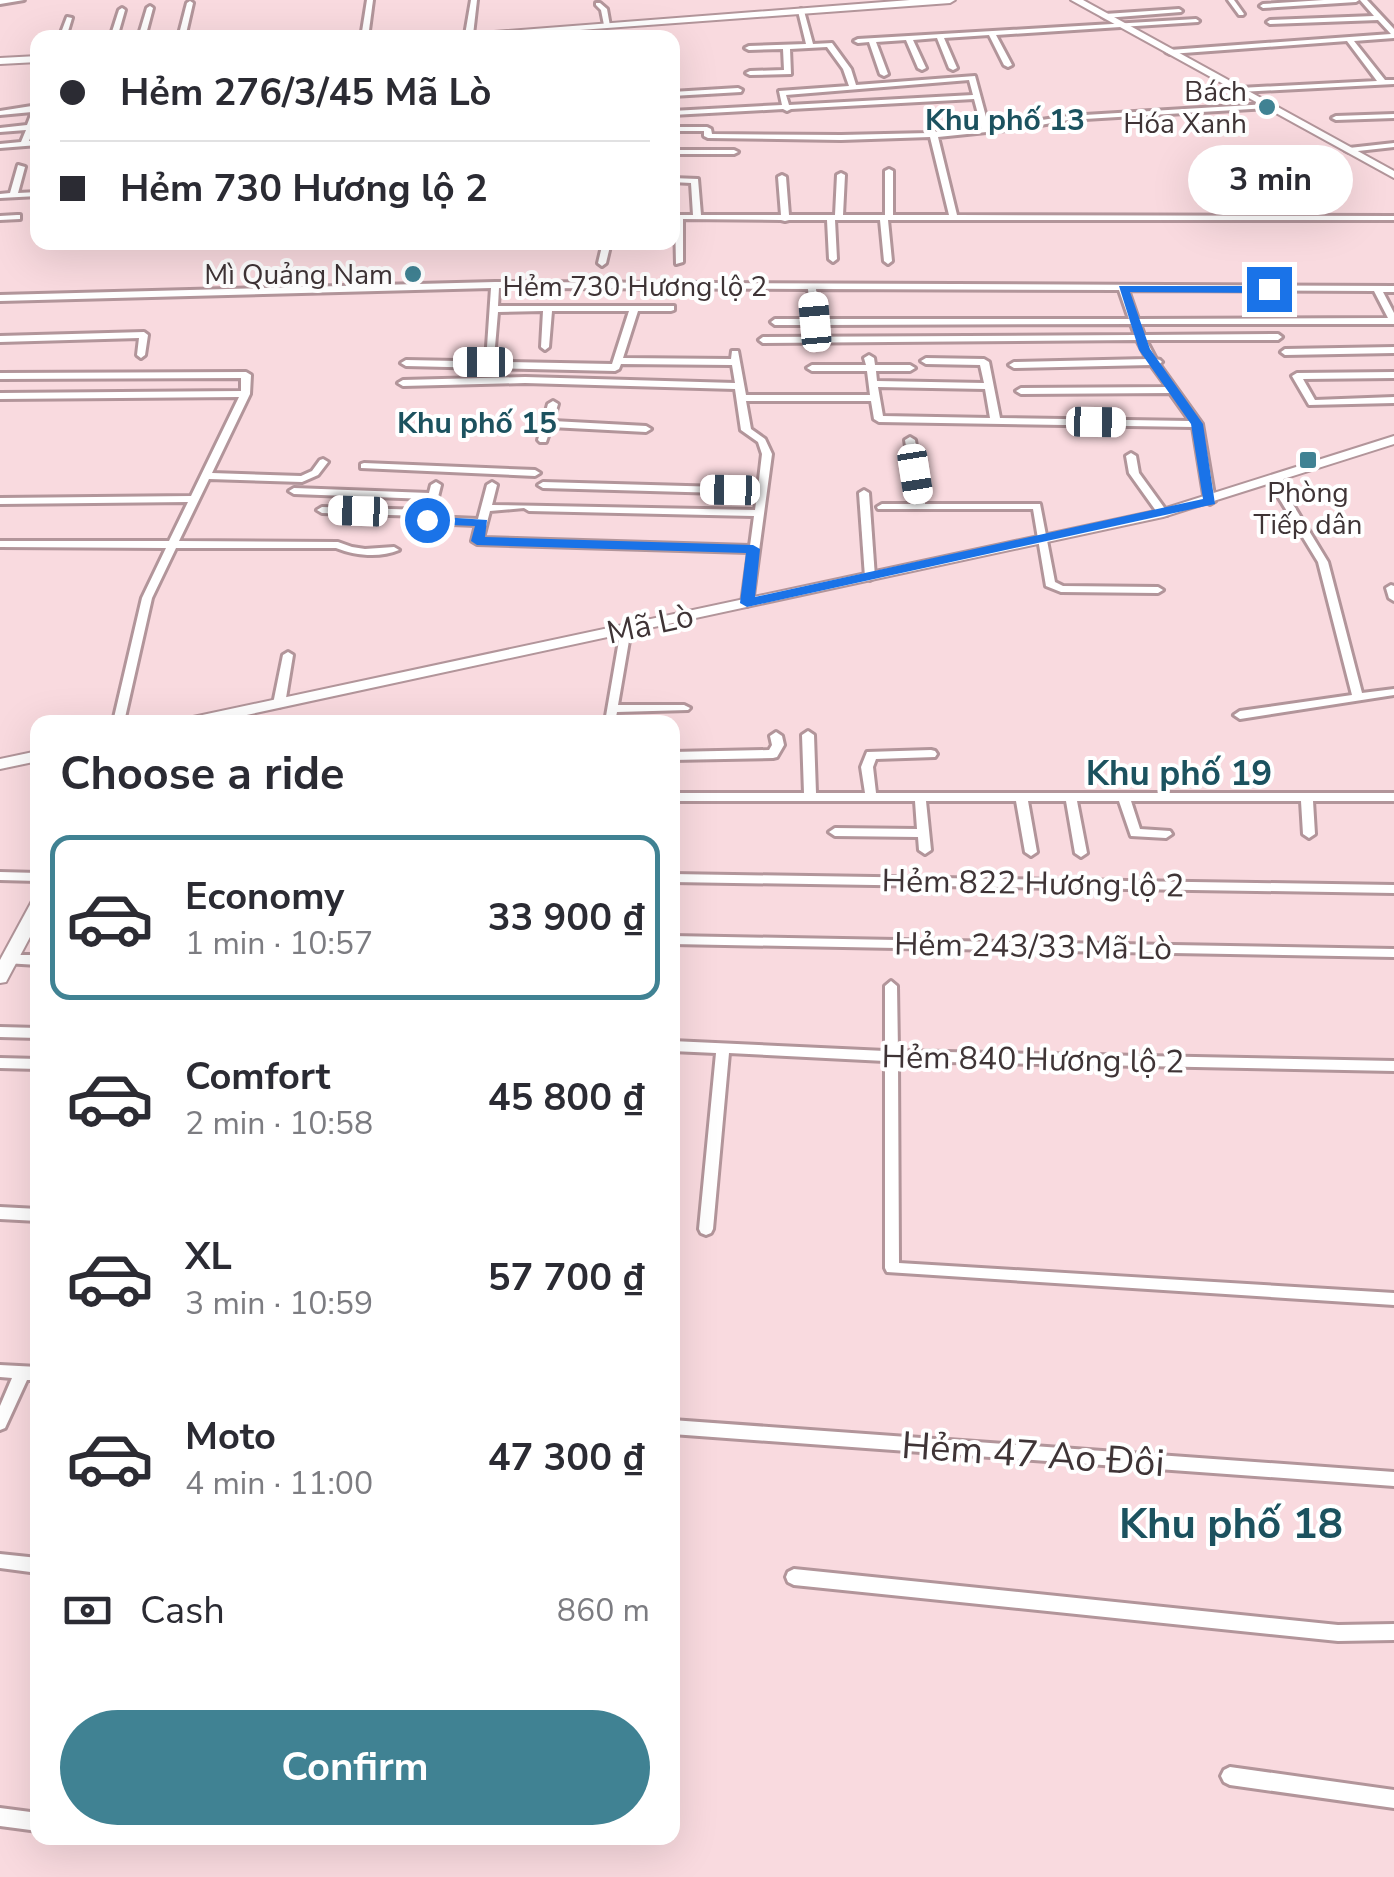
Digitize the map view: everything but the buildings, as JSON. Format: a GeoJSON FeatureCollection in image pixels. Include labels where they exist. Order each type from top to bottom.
{"type":"FeatureCollection","features":[{"type":"Feature","properties":{"kind":"main road"},"geometry":{"type":"LineString","coordinates":[[546,30],[950,0]]}},
{"type":"Feature","properties":{"kind":"main road"},"geometry":{"type":"LineString","coordinates":[[1076,0],[1394,174]]}},
{"type":"Feature","properties":{"kind":"main road"},"geometry":{"type":"LineString","coordinates":[[0,61],[30,59]]}},
{"type":"Feature","properties":{"kind":"main road","name":"Mã Lò"},"geometry":{"type":"LineString","coordinates":[[226,715],[1163,513],[1394,440]]}},
{"type":"Feature","properties":{"kind":"main road"},"geometry":{"type":"LineString","coordinates":[[0,764],[30,758]]}},
{"type":"Feature","properties":{"kind":"main road"},"geometry":{"type":"LineString","coordinates":[[4,968],[30,920]]}},
{"type":"Feature","properties":{"kind":"street"},"geometry":{"type":"LineString","coordinates":[[0,2],[21,0]]}},
{"type":"Feature","properties":{"kind":"street"},"geometry":{"type":"LineString","coordinates":[[365,30],[370,0]]}},
{"type":"Feature","properties":{"kind":"street"},"geometry":{"type":"LineString","coordinates":[[470,30],[474,0]]}},
{"type":"Feature","properties":{"kind":"street"},"geometry":{"type":"LineString","coordinates":[[1231,0],[1241,14]]}},
{"type":"Feature","properties":{"kind":"street"},"geometry":{"type":"LineString","coordinates":[[1263,6],[1360,0],[1394,34]]}},
{"type":"Feature","properties":{"kind":"street"},"geometry":{"type":"LineString","coordinates":[[183,30],[190,2]]}},
{"type":"Feature","properties":{"kind":"street"},"geometry":{"type":"LineString","coordinates":[[598,4],[604,9],[608,26]]}},
{"type":"Feature","properties":{"kind":"street"},"geometry":{"type":"LineString","coordinates":[[143,30],[150,8]]}},
{"type":"Feature","properties":{"kind":"street"},"geometry":{"type":"LineString","coordinates":[[116,30],[122,10]]}},
{"type":"Feature","properties":{"kind":"street"},"geometry":{"type":"LineString","coordinates":[[801,11],[810,46]]}},
{"type":"Feature","properties":{"kind":"street"},"geometry":{"type":"LineString","coordinates":[[1105,16],[1179,11]]}},
{"type":"Feature","properties":{"kind":"street"},"geometry":{"type":"LineString","coordinates":[[1270,22],[1394,13]]}},
{"type":"Feature","properties":{"kind":"street"},"geometry":{"type":"LineString","coordinates":[[65,30],[69,18]]}},
{"type":"Feature","properties":{"kind":"street"},"geometry":{"type":"LineString","coordinates":[[858,41],[1196,20]]}},
{"type":"Feature","properties":{"kind":"street"},"geometry":{"type":"LineString","coordinates":[[992,34],[1008,65]]}},
{"type":"Feature","properties":{"kind":"street"},"geometry":{"type":"LineString","coordinates":[[1170,52],[1394,34]]}},
{"type":"Feature","properties":{"kind":"street"},"geometry":{"type":"LineString","coordinates":[[940,37],[953,68]]}},
{"type":"Feature","properties":{"kind":"street"},"geometry":{"type":"LineString","coordinates":[[1348,39],[1383,83]]}},
{"type":"Feature","properties":{"kind":"street"},"geometry":{"type":"LineString","coordinates":[[909,40],[922,68]]}},
{"type":"Feature","properties":{"kind":"street"},"geometry":{"type":"LineString","coordinates":[[872,41],[884,74]]}},
{"type":"Feature","properties":{"kind":"street"},"geometry":{"type":"LineString","coordinates":[[749,48],[829,45],[853,87]]}},
{"type":"Feature","properties":{"kind":"street"},"geometry":{"type":"LineString","coordinates":[[750,74],[788,72],[786,47]]}},
{"type":"Feature","properties":{"kind":"street"},"geometry":{"type":"LineString","coordinates":[[787,109],[782,92],[972,78],[986,129]]}},
{"type":"Feature","properties":{"kind":"street"},"geometry":{"type":"LineString","coordinates":[[1240,90],[1394,82]]}},
{"type":"Feature","properties":{"kind":"street"},"geometry":{"type":"LineString","coordinates":[[680,94],[738,90]]}},
{"type":"Feature","properties":{"kind":"street"},"geometry":{"type":"LineString","coordinates":[[680,113],[976,97]]}},
{"type":"Feature","properties":{"kind":"street"},"geometry":{"type":"LineString","coordinates":[[680,129],[708,129],[708,136],[736,139],[933,132],[1038,125],[1068,118],[1268,106]]}},
{"type":"Feature","properties":{"kind":"street"},"geometry":{"type":"LineString","coordinates":[[0,114],[30,109]]}},
{"type":"Feature","properties":{"kind":"street"},"geometry":{"type":"LineString","coordinates":[[1336,118],[1394,116]]}},
{"type":"Feature","properties":{"kind":"street"},"geometry":{"type":"LineString","coordinates":[[0,130],[30,127],[24,144]]}},
{"type":"Feature","properties":{"kind":"street"},"geometry":{"type":"LineString","coordinates":[[933,132],[954,218]]}},
{"type":"Feature","properties":{"kind":"street"},"geometry":{"type":"LineString","coordinates":[[0,146],[30,143]]}},
{"type":"Feature","properties":{"kind":"street"},"geometry":{"type":"LineString","coordinates":[[1349,150],[1394,145]]}},
{"type":"Feature","properties":{"kind":"street"},"geometry":{"type":"LineString","coordinates":[[680,152],[734,152]]}},
{"type":"Feature","properties":{"kind":"street"},"geometry":{"type":"LineString","coordinates":[[13,195],[21,167]]}},
{"type":"Feature","properties":{"kind":"street"},"geometry":{"type":"LineString","coordinates":[[888,261],[889,172]]}},
{"type":"Feature","properties":{"kind":"street"},"geometry":{"type":"LineString","coordinates":[[833,259],[840,176]]}},
{"type":"Feature","properties":{"kind":"street"},"geometry":{"type":"LineString","coordinates":[[782,177],[785,219]]}},
{"type":"Feature","properties":{"kind":"street"},"geometry":{"type":"LineString","coordinates":[[680,180],[694,181],[697,218]]}},
{"type":"Feature","properties":{"kind":"street"},"geometry":{"type":"LineString","coordinates":[[0,196],[30,194]]}},
{"type":"Feature","properties":{"kind":"street"},"geometry":{"type":"LineString","coordinates":[[0,218],[17,217]]}},
{"type":"Feature","properties":{"kind":"street"},"geometry":{"type":"LineString","coordinates":[[680,217],[1394,218]]}},
{"type":"Feature","properties":{"kind":"street"},"geometry":{"type":"LineString","coordinates":[[602,263],[605,250]]}},
{"type":"Feature","properties":{"kind":"street"},"geometry":{"type":"LineString","coordinates":[[677,250],[678,262]]}},
{"type":"Feature","properties":{"kind":"street"},"geometry":{"type":"LineString","coordinates":[[491,347],[495,285]]}},
{"type":"Feature","properties":{"kind":"street","name":"Hẻm 730 Hương lộ 2"},"geometry":{"type":"LineString","coordinates":[[0,298],[495,285],[1394,290]]}},
{"type":"Feature","properties":{"kind":"street"},"geometry":{"type":"LineString","coordinates":[[812,288],[817,340]]}},
{"type":"Feature","properties":{"kind":"street"},"geometry":{"type":"LineString","coordinates":[[1123,289],[1139,338],[1197,424],[1210,501]]}},
{"type":"Feature","properties":{"kind":"street"},"geometry":{"type":"LineString","coordinates":[[774,322],[1394,321],[1378,290]]}},
{"type":"Feature","properties":{"kind":"street"},"geometry":{"type":"LineString","coordinates":[[493,310],[671,308]]}},
{"type":"Feature","properties":{"kind":"street"},"geometry":{"type":"LineString","coordinates":[[545,347],[548,309]]}},
{"type":"Feature","properties":{"kind":"street"},"geometry":{"type":"LineString","coordinates":[[612,384],[634,309]]}},
{"type":"Feature","properties":{"kind":"street"},"geometry":{"type":"LineString","coordinates":[[0,338],[144,335],[141,355]]}},
{"type":"Feature","properties":{"kind":"street"},"geometry":{"type":"LineString","coordinates":[[763,340],[1278,337]]}},
{"type":"Feature","properties":{"kind":"street"},"geometry":{"type":"LineString","coordinates":[[1284,352],[1394,350]]}},
{"type":"Feature","properties":{"kind":"street"},"geometry":{"type":"LineString","coordinates":[[406,363],[617,364],[735,357],[746,430],[762,441],[767,454],[747,603]]}},
{"type":"Feature","properties":{"kind":"street"},"geometry":{"type":"LineString","coordinates":[[926,362],[984,362],[995,420]]}},
{"type":"Feature","properties":{"kind":"street"},"geometry":{"type":"LineString","coordinates":[[1014,365],[1157,362]]}},
{"type":"Feature","properties":{"kind":"street"},"geometry":{"type":"LineString","coordinates":[[870,363],[879,419],[1197,424]]}},
{"type":"Feature","properties":{"kind":"street"},"geometry":{"type":"LineString","coordinates":[[812,368],[870,363],[910,368]]}},
{"type":"Feature","properties":{"kind":"street"},"geometry":{"type":"LineString","coordinates":[[0,376],[246,375],[245,394],[147,598],[120,715]]}},
{"type":"Feature","properties":{"kind":"street"},"geometry":{"type":"LineString","coordinates":[[1394,375],[1297,376],[1312,402],[1394,400]]}},
{"type":"Feature","properties":{"kind":"street"},"geometry":{"type":"LineString","coordinates":[[403,383],[525,380],[739,386]]}},
{"type":"Feature","properties":{"kind":"street"},"geometry":{"type":"LineString","coordinates":[[875,384],[988,386]]}},
{"type":"Feature","properties":{"kind":"street"},"geometry":{"type":"LineString","coordinates":[[1021,391],[1174,390]]}},
{"type":"Feature","properties":{"kind":"street"},"geometry":{"type":"LineString","coordinates":[[0,396],[245,394]]}},
{"type":"Feature","properties":{"kind":"street"},"geometry":{"type":"LineString","coordinates":[[741,398],[874,398]]}},
{"type":"Feature","properties":{"kind":"street"},"geometry":{"type":"LineString","coordinates":[[543,440],[553,404]]}},
{"type":"Feature","properties":{"kind":"street"},"geometry":{"type":"LineString","coordinates":[[548,424],[646,429]]}},
{"type":"Feature","properties":{"kind":"street"},"geometry":{"type":"LineString","coordinates":[[910,440],[920,506]]}},
{"type":"Feature","properties":{"kind":"street"},"geometry":{"type":"LineString","coordinates":[[1131,456],[1134,473],[1163,513]]}},
{"type":"Feature","properties":{"kind":"street"},"geometry":{"type":"LineString","coordinates":[[208,476],[302,478],[315,472],[323,462]]}},
{"type":"Feature","properties":{"kind":"street"},"geometry":{"type":"LineString","coordinates":[[364,466],[535,472]]}},
{"type":"Feature","properties":{"kind":"street"},"geometry":{"type":"LineString","coordinates":[[1273,480],[1323,562],[1358,698]]}},
{"type":"Feature","properties":{"kind":"street"},"geometry":{"type":"LineString","coordinates":[[492,485],[477,541],[753,549]]}},
{"type":"Feature","properties":{"kind":"street"},"geometry":{"type":"LineString","coordinates":[[544,485],[762,491]]}},
{"type":"Feature","properties":{"kind":"street"},"geometry":{"type":"LineString","coordinates":[[294,491],[434,490],[427,520],[482,522]]}},
{"type":"Feature","properties":{"kind":"street"},"geometry":{"type":"LineString","coordinates":[[864,493],[870,577]]}},
{"type":"Feature","properties":{"kind":"street"},"geometry":{"type":"LineString","coordinates":[[0,501],[196,499]]}},
{"type":"Feature","properties":{"kind":"street"},"geometry":{"type":"LineString","coordinates":[[882,507],[1037,506],[1050,584],[1158,590]]}},
{"type":"Feature","properties":{"kind":"street"},"geometry":{"type":"LineString","coordinates":[[486,508],[758,513]]}},
{"type":"Feature","properties":{"kind":"street"},"geometry":{"type":"LineString","coordinates":[[322,510],[429,514]]}},
{"type":"Feature","properties":{"kind":"street"},"geometry":{"type":"LineString","coordinates":[[0,544],[338,545],[360,551],[394,550]]}},
{"type":"Feature","properties":{"kind":"street"},"geometry":{"type":"LineString","coordinates":[[611,715],[626,628]]}},
{"type":"Feature","properties":{"kind":"street"},"geometry":{"type":"LineString","coordinates":[[279,704],[288,654]]}},
{"type":"Feature","properties":{"kind":"street"},"geometry":{"type":"LineString","coordinates":[[1240,715],[1394,692]]}},
{"type":"Feature","properties":{"kind":"street"},"geometry":{"type":"LineString","coordinates":[[620,715],[684,708]]}},
{"type":"Feature","properties":{"kind":"street"},"geometry":{"type":"LineString","coordinates":[[808,735],[810,796]]}},
{"type":"Feature","properties":{"kind":"street"},"geometry":{"type":"LineString","coordinates":[[680,756],[772,754],[778,745],[776,736]]}},
{"type":"Feature","properties":{"kind":"street"},"geometry":{"type":"LineString","coordinates":[[871,796],[867,767],[872,755],[932,754]]}},
{"type":"Feature","properties":{"kind":"street"},"geometry":{"type":"LineString","coordinates":[[680,796],[1394,797]]}},
{"type":"Feature","properties":{"kind":"street"},"geometry":{"type":"LineString","coordinates":[[920,797],[924,850]]}},
{"type":"Feature","properties":{"kind":"street"},"geometry":{"type":"LineString","coordinates":[[1021,797],[1031,852]]}},
{"type":"Feature","properties":{"kind":"street"},"geometry":{"type":"LineString","coordinates":[[1307,797],[1309,834]]}},
{"type":"Feature","properties":{"kind":"street"},"geometry":{"type":"LineString","coordinates":[[1124,798],[1135,833],[1166,834]]}},
{"type":"Feature","properties":{"kind":"street"},"geometry":{"type":"LineString","coordinates":[[1071,799],[1081,853]]}},
{"type":"Feature","properties":{"kind":"street"},"geometry":{"type":"LineString","coordinates":[[835,832],[923,834]]}},
{"type":"Feature","properties":{"kind":"street"},"geometry":{"type":"LineString","coordinates":[[0,876],[30,877]]}},
{"type":"Feature","properties":{"kind":"street","name":"Hẻm 822 Hương lộ 2"},"geometry":{"type":"LineString","coordinates":[[680,878],[1394,889]]}},
{"type":"Feature","properties":{"kind":"street","name":"Hẻm 243/33 Mã Lò"},"geometry":{"type":"LineString","coordinates":[[680,940],[1394,953]]}},
{"type":"Feature","properties":{"kind":"street"},"geometry":{"type":"LineString","coordinates":[[4,968],[30,962]]}},
{"type":"Feature","properties":{"kind":"street"},"geometry":{"type":"LineString","coordinates":[[891,986],[892,1268],[1394,1299]]}},
{"type":"Feature","properties":{"kind":"street"},"geometry":{"type":"LineString","coordinates":[[0,1032],[30,1033]]}},
{"type":"Feature","properties":{"kind":"street","name":"Hẻm 840 Hương lộ 2"},"geometry":{"type":"LineString","coordinates":[[680,1046],[892,1056],[1394,1066]]}},
{"type":"Feature","properties":{"kind":"street"},"geometry":{"type":"LineString","coordinates":[[706,1229],[724,1048]]}},
{"type":"Feature","properties":{"kind":"street"},"geometry":{"type":"LineString","coordinates":[[0,1063],[30,1064]]}},
{"type":"Feature","properties":{"kind":"street"},"geometry":{"type":"LineString","coordinates":[[0,1213],[30,1214]]}},
{"type":"Feature","properties":{"kind":"street"},"geometry":{"type":"LineString","coordinates":[[0,1371],[30,1374],[0,1423]]}},
{"type":"Feature","properties":{"kind":"street","name":"Hẻm 47 Ao Đôi"},"geometry":{"type":"LineString","coordinates":[[680,1428],[1394,1479]]}},
{"type":"Feature","properties":{"kind":"street"},"geometry":{"type":"LineString","coordinates":[[0,1561],[30,1565]]}},
{"type":"Feature","properties":{"kind":"street"},"geometry":{"type":"LineString","coordinates":[[794,1577],[1338,1633],[1394,1632]]}},
{"type":"Feature","properties":{"kind":"street"},"geometry":{"type":"LineString","coordinates":[[1230,1776],[1394,1799]]}},
{"type":"Feature","properties":{"kind":"street"},"geometry":{"type":"LineString","coordinates":[[0,1817],[30,1821]]}},
{"type":"Feature","properties":{"kind":"place","name":"Bách Hóa Xanh"},"geometry":{"type":"Point","coordinates":[1267,107]}},
{"type":"Feature","properties":{"kind":"place","name":"Mì Quảng Nam"},"geometry":{"type":"Point","coordinates":[413,274]}},
{"type":"Feature","properties":{"kind":"place","name":"Phòng Tiếp dân"},"geometry":{"type":"Point","coordinates":[1308,460]}},
{"type":"Feature","properties":{"kind":"district","name":"Khu phố 13"},"geometry":{"type":"Point","coordinates":[1005,120]}},
{"type":"Feature","properties":{"kind":"district","name":"Khu phố 15"},"geometry":{"type":"Point","coordinates":[477,423]}},
{"type":"Feature","properties":{"kind":"district","name":"Khu phố 19"},"geometry":{"type":"Point","coordinates":[1179,773]}},
{"type":"Feature","properties":{"kind":"district","name":"Khu phố 18"},"geometry":{"type":"Point","coordinates":[1231,1523]}},
{"type":"Feature","properties":{"kind":"route"},"geometry":{"type":"LineString","coordinates":[[427,520],[482,522],[477,541],[753,549],[747,603],[1210,501],[1197,424],[1145,350],[1123,289],[1269,289]]}}]}
